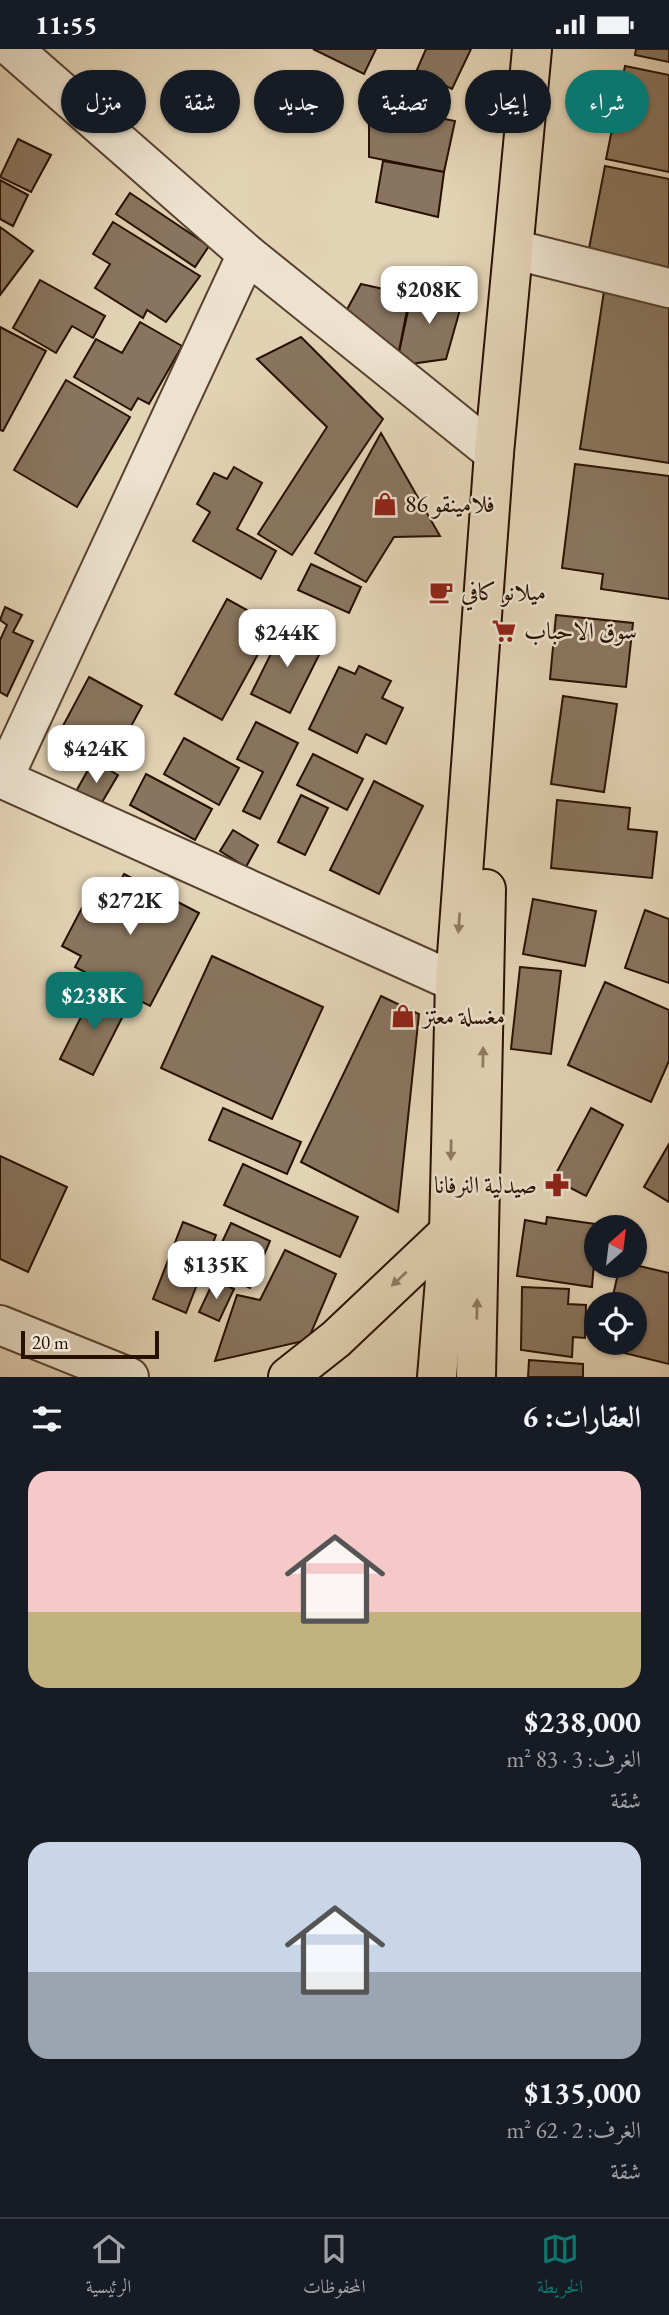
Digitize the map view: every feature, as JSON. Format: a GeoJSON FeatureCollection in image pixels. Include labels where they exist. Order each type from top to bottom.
{"type":"FeatureCollection","features":[{"type":"Feature","properties":{"kind":"main road"},"geometry":{"type":"LineString","coordinates":[[437,1377],[449,1232],[455,982],[494,453],[532,49],[544,49],[528,253],[503,503],[490,682],[476,1377]]}},
{"type":"Feature","properties":{"kind":"main road"},"geometry":{"type":"LineString","coordinates":[[288,1377],[336,1339],[449,1232]]}},
{"type":"Feature","properties":{"kind":"street"},"geometry":{"type":"LineString","coordinates":[[13,49],[247,254],[494,453]]}},
{"type":"Feature","properties":{"kind":"street"},"geometry":{"type":"LineString","coordinates":[[528,253],[669,288]]}},
{"type":"Feature","properties":{"kind":"street"},"geometry":{"type":"LineString","coordinates":[[247,254],[1,781],[455,982]]}},
{"type":"Feature","properties":{"kind":"street"},"geometry":{"type":"LineString","coordinates":[[0,1325],[129,1377]]}},
{"type":"Feature","properties":{"kind":"building"},"geometry":{"type":"Polygon","coordinates":[[[313,49],[376,49],[366,70],[358,71],[313,49]]]}},
{"type":"Feature","properties":{"kind":"building"},"geometry":{"type":"Polygon","coordinates":[[[426,49],[471,49],[452,89],[451,70],[417,70],[426,49]]]}},
{"type":"Feature","properties":{"kind":"building"},"geometry":{"type":"Polygon","coordinates":[[[636,49],[669,49],[669,62],[635,55],[636,49]]]}},
{"type":"Feature","properties":{"kind":"building"},"geometry":{"type":"Polygon","coordinates":[[[625,66],[645,70],[624,70],[625,66]]]}},
{"type":"Feature","properties":{"kind":"building"},"geometry":{"type":"Polygon","coordinates":[[[649,71],[669,75],[669,172],[606,159],[611,133],[649,133],[649,71]]]}},
{"type":"Feature","properties":{"kind":"building"},"geometry":{"type":"Polygon","coordinates":[[[451,120],[455,121],[444,172],[369,157],[369,133],[451,133],[451,120]]]}},
{"type":"Feature","properties":{"kind":"building"},"geometry":{"type":"Polygon","coordinates":[[[18,139],[51,155],[31,192],[0,177],[18,139]]]}},
{"type":"Feature","properties":{"kind":"building"},"geometry":{"type":"Polygon","coordinates":[[[383,161],[444,172],[438,217],[376,202],[383,161]]]}},
{"type":"Feature","properties":{"kind":"building"},"geometry":{"type":"Polygon","coordinates":[[[605,166],[669,179],[669,280],[586,264],[605,166]]]}},
{"type":"Feature","properties":{"kind":"building"},"geometry":{"type":"Polygon","coordinates":[[[0,180],[28,195],[13,226],[0,219],[0,180]]]}},
{"type":"Feature","properties":{"kind":"building"},"geometry":{"type":"Polygon","coordinates":[[[130,193],[209,246],[195,267],[116,214],[130,193]]]}},
{"type":"Feature","properties":{"kind":"building"},"geometry":{"type":"Polygon","coordinates":[[[113,222],[200,276],[166,322],[147,310],[143,318],[95,288],[110,264],[93,254],[113,222]]]}},
{"type":"Feature","properties":{"kind":"building"},"geometry":{"type":"Polygon","coordinates":[[[0,227],[33,251],[0,295],[0,227]]]}},
{"type":"Feature","properties":{"kind":"building"},"geometry":{"type":"Polygon","coordinates":[[[40,280],[105,316],[93,338],[72,326],[56,353],[13,328],[40,280]]]}},
{"type":"Feature","properties":{"kind":"building"},"geometry":{"type":"Polygon","coordinates":[[[414,283],[463,299],[446,359],[396,366],[414,283]]]}},
{"type":"Feature","properties":{"kind":"building"},"geometry":{"type":"Polygon","coordinates":[[[361,284],[410,295],[396,366],[345,313],[361,284]]]}},
{"type":"Feature","properties":{"kind":"building"},"geometry":{"type":"Polygon","coordinates":[[[604,291],[669,301],[669,463],[580,449],[604,291]]]}},
{"type":"Feature","properties":{"kind":"building"},"geometry":{"type":"Polygon","coordinates":[[[140,322],[182,346],[149,404],[138,398],[131,410],[74,377],[96,339],[122,353],[140,322]]]}},
{"type":"Feature","properties":{"kind":"building"},"geometry":{"type":"Polygon","coordinates":[[[0,327],[46,351],[3,431],[0,430],[0,327]]]}},
{"type":"Feature","properties":{"kind":"building"},"geometry":{"type":"Polygon","coordinates":[[[301,337],[383,419],[292,555],[258,534],[327,427],[257,359],[301,337]]]}},
{"type":"Feature","properties":{"kind":"building"},"geometry":{"type":"Polygon","coordinates":[[[66,380],[130,417],[77,507],[14,470],[66,380]]]}},
{"type":"Feature","properties":{"kind":"building"},"geometry":{"type":"Polygon","coordinates":[[[381,433],[440,536],[394,537],[366,582],[315,553],[381,433]]]}},
{"type":"Feature","properties":{"kind":"building"},"geometry":{"type":"Polygon","coordinates":[[[575,464],[669,476],[669,599],[601,589],[603,574],[562,568],[575,464]]]}},
{"type":"Feature","properties":{"kind":"building"},"geometry":{"type":"Polygon","coordinates":[[[234,467],[262,483],[237,529],[276,551],[261,579],[193,541],[210,512],[197,504],[214,473],[227,479],[234,467]]]}},
{"type":"Feature","properties":{"kind":"building"},"geometry":{"type":"Polygon","coordinates":[[[311,564],[361,587],[349,613],[298,590],[311,564]]]}},
{"type":"Feature","properties":{"kind":"building"},"geometry":{"type":"Polygon","coordinates":[[[227,599],[274,625],[222,720],[175,694],[227,599]]]}},
{"type":"Feature","properties":{"kind":"building"},"geometry":{"type":"Polygon","coordinates":[[[5,607],[22,615],[13,632],[33,641],[7,696],[0,692],[0,640],[7,625],[0,620],[5,607]]]}},
{"type":"Feature","properties":{"kind":"building"},"geometry":{"type":"Polygon","coordinates":[[[556,615],[633,623],[626,687],[550,679],[556,615]]]}},
{"type":"Feature","properties":{"kind":"building"},"geometry":{"type":"Polygon","coordinates":[[[285,625],[324,645],[290,713],[251,694],[285,625]]]}},
{"type":"Feature","properties":{"kind":"building"},"geometry":{"type":"Polygon","coordinates":[[[359,666],[391,681],[382,698],[403,708],[386,744],[366,734],[357,753],[309,729],[339,667],[355,674],[359,666]]]}},
{"type":"Feature","properties":{"kind":"building"},"geometry":{"type":"Polygon","coordinates":[[[89,677],[142,706],[110,765],[57,737],[89,677]]]}},
{"type":"Feature","properties":{"kind":"building"},"geometry":{"type":"Polygon","coordinates":[[[563,696],[617,704],[604,792],[551,784],[563,696]]]}},
{"type":"Feature","properties":{"kind":"building"},"geometry":{"type":"Polygon","coordinates":[[[256,722],[298,743],[260,819],[243,811],[263,772],[237,759],[256,722]]]}},
{"type":"Feature","properties":{"kind":"building"},"geometry":{"type":"Polygon","coordinates":[[[184,738],[239,768],[219,805],[164,774],[184,738]]]}},
{"type":"Feature","properties":{"kind":"building"},"geometry":{"type":"Polygon","coordinates":[[[313,754],[363,779],[347,810],[297,785],[313,754]]]}},
{"type":"Feature","properties":{"kind":"building"},"geometry":{"type":"Polygon","coordinates":[[[93,761],[118,775],[98,809],[74,795],[93,761]]]}},
{"type":"Feature","properties":{"kind":"building"},"geometry":{"type":"Polygon","coordinates":[[[146,774],[212,809],[195,840],[130,805],[146,774]]]}},
{"type":"Feature","properties":{"kind":"building"},"geometry":{"type":"Polygon","coordinates":[[[374,781],[423,806],[379,894],[330,870],[374,781]]]}},
{"type":"Feature","properties":{"kind":"building"},"geometry":{"type":"Polygon","coordinates":[[[301,795],[328,808],[305,855],[278,842],[301,795]]]}},
{"type":"Feature","properties":{"kind":"building"},"geometry":{"type":"Polygon","coordinates":[[[557,800],[630,808],[628,829],[657,832],[652,878],[551,868],[557,800]]]}},
{"type":"Feature","properties":{"kind":"building"},"geometry":{"type":"Polygon","coordinates":[[[233,830],[258,845],[246,867],[220,851],[233,830]]]}},
{"type":"Feature","properties":{"kind":"building"},"geometry":{"type":"Polygon","coordinates":[[[124,874],[199,913],[150,1006],[75,967],[81,956],[62,946],[97,879],[116,889],[124,874]]]}},
{"type":"Feature","properties":{"kind":"building"},"geometry":{"type":"Polygon","coordinates":[[[533,899],[596,911],[585,966],[523,954],[533,899]]]}},
{"type":"Feature","properties":{"kind":"building"},"geometry":{"type":"Polygon","coordinates":[[[645,910],[669,919],[669,983],[625,968],[645,910]]]}},
{"type":"Feature","properties":{"kind":"building"},"geometry":{"type":"Polygon","coordinates":[[[212,956],[323,1007],[272,1119],[161,1068],[212,956]]]}},
{"type":"Feature","properties":{"kind":"building"},"geometry":{"type":"Polygon","coordinates":[[[520,967],[561,971],[551,1054],[511,1049],[520,967]]]}},
{"type":"Feature","properties":{"kind":"building"},"geometry":{"type":"Polygon","coordinates":[[[605,982],[669,1010],[669,1061],[651,1102],[568,1065],[605,982]]]}},
{"type":"Feature","properties":{"kind":"building"},"geometry":{"type":"Polygon","coordinates":[[[95,989],[128,1006],[93,1075],[60,1059],[95,989]]]}},
{"type":"Feature","properties":{"kind":"building"},"geometry":{"type":"Polygon","coordinates":[[[381,996],[419,1014],[398,1212],[301,1162],[381,996]]]}},
{"type":"Feature","properties":{"kind":"building"},"geometry":{"type":"Polygon","coordinates":[[[223,1108],[301,1142],[287,1174],[209,1140],[223,1108]]]}},
{"type":"Feature","properties":{"kind":"building"},"geometry":{"type":"Polygon","coordinates":[[[591,1108],[623,1125],[586,1196],[553,1179],[591,1108]]]}},
{"type":"Feature","properties":{"kind":"building"},"geometry":{"type":"Polygon","coordinates":[[[669,1144],[669,1202],[644,1187],[669,1144]]]}},
{"type":"Feature","properties":{"kind":"building"},"geometry":{"type":"Polygon","coordinates":[[[0,1156],[67,1187],[28,1272],[0,1259],[0,1156]]]}},
{"type":"Feature","properties":{"kind":"building"},"geometry":{"type":"Polygon","coordinates":[[[243,1164],[358,1217],[340,1257],[224,1205],[243,1164]]]}},
{"type":"Feature","properties":{"kind":"building"},"geometry":{"type":"Polygon","coordinates":[[[547,1217],[584,1222],[584,1278],[593,1278],[592,1287],[517,1276],[525,1220],[546,1224],[547,1217]]]}},
{"type":"Feature","properties":{"kind":"building"},"geometry":{"type":"Polygon","coordinates":[[[183,1222],[216,1235],[186,1313],[153,1299],[183,1222]]]}},
{"type":"Feature","properties":{"kind":"building"},"geometry":{"type":"Polygon","coordinates":[[[231,1223],[270,1241],[250,1288],[209,1270],[231,1223]]]}},
{"type":"Feature","properties":{"kind":"building"},"geometry":{"type":"Polygon","coordinates":[[[285,1250],[336,1274],[308,1340],[215,1361],[237,1295],[260,1300],[285,1250]]]}},
{"type":"Feature","properties":{"kind":"building"},"geometry":{"type":"Polygon","coordinates":[[[648,1268],[669,1273],[669,1364],[632,1355],[647,1355],[647,1292],[614,1292],[617,1278],[647,1278],[648,1268]]]}},
{"type":"Feature","properties":{"kind":"building"},"geometry":{"type":"Polygon","coordinates":[[[214,1280],[234,1289],[219,1321],[199,1312],[214,1280]]]}},
{"type":"Feature","properties":{"kind":"building"},"geometry":{"type":"Polygon","coordinates":[[[522,1287],[569,1289],[568,1304],[584,1305],[584,1338],[573,1337],[572,1357],[521,1350],[522,1287]]]}},
{"type":"Feature","properties":{"kind":"building"},"geometry":{"type":"Polygon","coordinates":[[[529,1360],[583,1364],[583,1377],[528,1377],[529,1360]]]}},
{"type":"Feature","properties":{"kind":"place","name":"فلامينقو 86"},"geometry":{"type":"Point","coordinates":[385,504]}},
{"type":"Feature","properties":{"kind":"place","name":"ميلانو كافي"},"geometry":{"type":"Point","coordinates":[441,592]}},
{"type":"Feature","properties":{"kind":"place","name":"سوق الاحباب"},"geometry":{"type":"Point","coordinates":[504,631]}},
{"type":"Feature","properties":{"kind":"place","name":"مغسلة معتز"},"geometry":{"type":"Point","coordinates":[403,1016]}},
{"type":"Feature","properties":{"kind":"place","name":"صيدلية النرفانا"},"geometry":{"type":"Point","coordinates":[557,1185]}}]}
